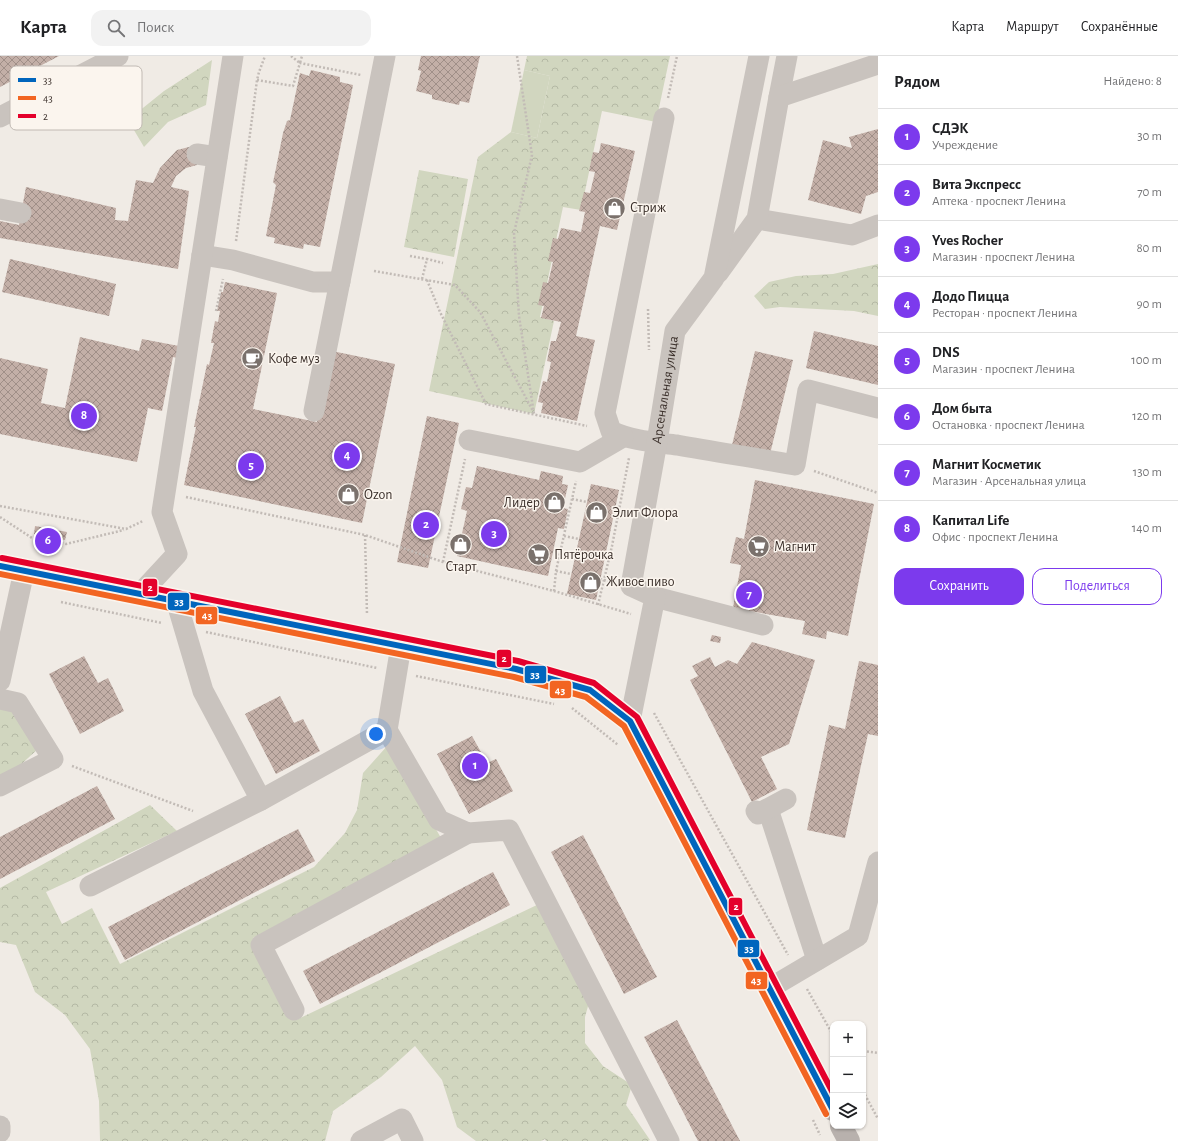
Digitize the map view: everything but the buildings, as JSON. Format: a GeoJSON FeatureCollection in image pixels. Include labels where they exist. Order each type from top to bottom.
{"type":"FeatureCollection","features":[{"type":"Feature","properties":{"kind":"main road"},"geometry":{"type":"LineString","coordinates":[[0,566],[516,669],[590,690],[630,721],[830,1104]]}},
{"type":"Feature","properties":{"kind":"main road"},"geometry":{"type":"LineString","coordinates":[[843,1129],[849,1141]]}},
{"type":"Feature","properties":{"kind":"street"},"geometry":{"type":"LineString","coordinates":[[99,66],[118,56]]}},
{"type":"Feature","properties":{"kind":"street"},"geometry":{"type":"LineString","coordinates":[[140,594],[177,554],[162,512],[202,255],[207,156],[233,56]]}},
{"type":"Feature","properties":{"kind":"street","name":"Арсенальная улица"},"geometry":{"type":"LineString","coordinates":[[655,597],[631,586],[675,332],[714,278],[759,56]]}},
{"type":"Feature","properties":{"kind":"street"},"geometry":{"type":"LineString","coordinates":[[714,278],[757,219],[787,56]]}},
{"type":"Feature","properties":{"kind":"street"},"geometry":{"type":"LineString","coordinates":[[314,412],[384,59]]}},
{"type":"Feature","properties":{"kind":"street"},"geometry":{"type":"LineString","coordinates":[[779,97],[878,64]]}},
{"type":"Feature","properties":{"kind":"street"},"geometry":{"type":"LineString","coordinates":[[0,117],[10,112]]}},
{"type":"Feature","properties":{"kind":"street"},"geometry":{"type":"LineString","coordinates":[[622,436],[605,413],[664,118]]}},
{"type":"Feature","properties":{"kind":"street"},"geometry":{"type":"LineString","coordinates":[[0,209],[21,213]]}},
{"type":"Feature","properties":{"kind":"street"},"geometry":{"type":"LineString","coordinates":[[757,219],[852,234],[878,225]]}},
{"type":"Feature","properties":{"kind":"street"},"geometry":{"type":"LineString","coordinates":[[202,255],[233,260],[313,282],[340,282]]}},
{"type":"Feature","properties":{"kind":"street"},"geometry":{"type":"LineString","coordinates":[[469,440],[580,462],[622,436],[795,465],[808,390],[878,408]]}},
{"type":"Feature","properties":{"kind":"street"},"geometry":{"type":"LineString","coordinates":[[0,681],[24,571]]}},
{"type":"Feature","properties":{"kind":"street"},"geometry":{"type":"LineString","coordinates":[[630,721],[655,597],[763,625]]}},
{"type":"Feature","properties":{"kind":"street"},"geometry":{"type":"LineString","coordinates":[[176,600],[203,691],[261,800]]}},
{"type":"Feature","properties":{"kind":"street"},"geometry":{"type":"LineString","coordinates":[[401,646],[387,730],[439,820],[468,833]]}},
{"type":"Feature","properties":{"kind":"street"},"geometry":{"type":"LineString","coordinates":[[0,699],[18,703],[53,759],[0,786]]}},
{"type":"Feature","properties":{"kind":"street"},"geometry":{"type":"LineString","coordinates":[[90,886],[261,800],[387,730]]}},
{"type":"Feature","properties":{"kind":"street"},"geometry":{"type":"LineString","coordinates":[[786,799],[761,807],[817,960]]}},
{"type":"Feature","properties":{"kind":"street"},"geometry":{"type":"LineString","coordinates":[[294,1010],[262,945],[468,833],[508,830],[669,1141]]}},
{"type":"Feature","properties":{"kind":"street"},"geometry":{"type":"LineString","coordinates":[[770,988],[858,936],[878,862]]}},
{"type":"Feature","properties":{"kind":"street"},"geometry":{"type":"LineString","coordinates":[[361,1141],[402,1119],[413,1141]]}},
{"type":"Feature","properties":{"kind":"street"},"geometry":{"type":"LineString","coordinates":[[0,1126],[0,1132]]}},
{"type":"Feature","properties":{"kind":"path"},"geometry":{"type":"LineString","coordinates":[[233,260],[258,72],[265,56]]}},
{"type":"Feature","properties":{"kind":"path"},"geometry":{"type":"LineString","coordinates":[[291,56],[300,63],[364,76],[384,59]]}},
{"type":"Feature","properties":{"kind":"path"},"geometry":{"type":"LineString","coordinates":[[257,80],[293,86],[302,56]]}},
{"type":"Feature","properties":{"kind":"path"},"geometry":{"type":"LineString","coordinates":[[517,56],[532,155],[514,233],[519,316],[534,414]]}},
{"type":"Feature","properties":{"kind":"path"},"geometry":{"type":"LineString","coordinates":[[664,118],[678,56]]}},
{"type":"Feature","properties":{"kind":"path"},"geometry":{"type":"LineString","coordinates":[[410,256],[443,263]]}},
{"type":"Feature","properties":{"kind":"path"},"geometry":{"type":"LineString","coordinates":[[422,279],[427,259]]}},
{"type":"Feature","properties":{"kind":"path"},"geometry":{"type":"LineString","coordinates":[[374,271],[455,285],[480,312],[534,414]]}},
{"type":"Feature","properties":{"kind":"path"},"geometry":{"type":"LineString","coordinates":[[427,280],[440,312],[486,404],[534,414],[622,436],[615,532],[605,581],[598,605]]}},
{"type":"Feature","properties":{"kind":"path"},"geometry":{"type":"LineString","coordinates":[[648,304],[649,351]]}},
{"type":"Feature","properties":{"kind":"path"},"geometry":{"type":"LineString","coordinates":[[443,562],[469,440]]}},
{"type":"Feature","properties":{"kind":"path"},"geometry":{"type":"LineString","coordinates":[[554,591],[556,571],[580,462]]}},
{"type":"Feature","properties":{"kind":"path"},"geometry":{"type":"LineString","coordinates":[[795,465],[878,493]]}},
{"type":"Feature","properties":{"kind":"path"},"geometry":{"type":"LineString","coordinates":[[0,517],[32,538],[66,544],[126,529],[162,512],[180,495],[365,535],[443,562],[554,591],[634,615]]}},
{"type":"Feature","properties":{"kind":"path"},"geometry":{"type":"LineString","coordinates":[[572,499],[587,502]]}},
{"type":"Feature","properties":{"kind":"path"},"geometry":{"type":"LineString","coordinates":[[0,506],[126,529]]}},
{"type":"Feature","properties":{"kind":"path"},"geometry":{"type":"LineString","coordinates":[[365,535],[367,615]]}},
{"type":"Feature","properties":{"kind":"path"},"geometry":{"type":"LineString","coordinates":[[564,536],[579,539]]}},
{"type":"Feature","properties":{"kind":"path"},"geometry":{"type":"LineString","coordinates":[[556,571],[572,574]]}},
{"type":"Feature","properties":{"kind":"path"},"geometry":{"type":"LineString","coordinates":[[56,601],[556,704]]}},
{"type":"Feature","properties":{"kind":"path"},"geometry":{"type":"LineString","coordinates":[[572,707],[622,749]]}},
{"type":"Feature","properties":{"kind":"path"},"geometry":{"type":"LineString","coordinates":[[654,712],[830,1030]]}},
{"type":"Feature","properties":{"kind":"path"},"geometry":{"type":"LineString","coordinates":[[53,759],[220,821]]}},
{"type":"Feature","properties":{"kind":"path"},"geometry":{"type":"LineString","coordinates":[[866,1051],[878,1053]]}},
{"type":"Feature","properties":{"kind":"path"},"geometry":{"type":"LineString","coordinates":[[864,1093],[878,1119]]}},
{"type":"Feature","properties":{"kind":"path"},"geometry":{"type":"LineString","coordinates":[[812,1120],[823,1141]]}},
{"type":"Feature","properties":{"kind":"green space"},"geometry":{"type":"Polygon","coordinates":[[[527,56],[670,56],[656,122],[602,111],[581,210],[563,207],[540,317],[554,321],[534,414],[429,391],[478,157],[511,132],[537,138],[550,76],[524,70],[527,56]]]}},
{"type":"Feature","properties":{"kind":"green space"},"geometry":{"type":"Polygon","coordinates":[[[212,60],[206,105],[168,122],[144,147],[134,130],[142,130],[142,109],[164,91],[212,60]]]}},
{"type":"Feature","properties":{"kind":"green space"},"geometry":{"type":"Polygon","coordinates":[[[524,70],[550,76],[537,138],[511,132],[524,70]]]}},
{"type":"Feature","properties":{"kind":"green space"},"geometry":{"type":"Polygon","coordinates":[[[419,170],[468,179],[454,257],[404,247],[419,170]]]}},
{"type":"Feature","properties":{"kind":"green space"},"geometry":{"type":"Polygon","coordinates":[[[878,264],[878,316],[854,311],[780,307],[765,309],[754,296],[769,282],[796,276],[833,274],[878,264]]]}},
{"type":"Feature","properties":{"kind":"green space"},"geometry":{"type":"Polygon","coordinates":[[[0,708],[16,713],[39,748],[16,769],[0,777],[0,708]]]}},
{"type":"Feature","properties":{"kind":"green space"},"geometry":{"type":"Polygon","coordinates":[[[388,745],[441,838],[253,938],[296,1020],[539,904],[590,999],[585,1017],[585,1043],[603,1066],[632,1085],[626,1105],[650,1140],[546,1141],[545,1139],[541,1141],[476,1141],[457,1127],[442,1080],[415,1046],[381,1077],[333,1111],[325,1141],[100,1141],[99,1101],[90,1049],[65,1015],[35,992],[16,945],[0,942],[0,888],[150,805],[177,831],[46,892],[62,924],[92,908],[120,964],[314,867],[345,833],[357,810],[363,773],[388,745]]]}},
{"type":"Feature","properties":{"kind":"transit line","name":"2"},"geometry":{"type":"LineString","coordinates":[[2,558],[518,661],[594,683],[637,717],[830,1087]]}},
{"type":"Feature","properties":{"kind":"transit line","name":"33"},"geometry":{"type":"LineString","coordinates":[[0,566],[516,669],[590,690],[630,721],[830,1104]]}},
{"type":"Feature","properties":{"kind":"transit line","name":"43"},"geometry":{"type":"LineString","coordinates":[[0,574],[514,677],[586,697],[624,726],[826,1114]]}},
{"type":"Feature","properties":{"kind":"place","name":"Стриж"},"geometry":{"type":"Point","coordinates":[615,208]}},
{"type":"Feature","properties":{"kind":"place","name":"Кофе муз"},"geometry":{"type":"Point","coordinates":[253,359]}},
{"type":"Feature","properties":{"kind":"place","name":"Капитал Life"},"geometry":{"type":"Point","coordinates":[84,416]}},
{"type":"Feature","properties":{"kind":"place","name":"Додо Пицца"},"geometry":{"type":"Point","coordinates":[347,456]}},
{"type":"Feature","properties":{"kind":"place","name":"DNS"},"geometry":{"type":"Point","coordinates":[251,466]}},
{"type":"Feature","properties":{"kind":"place","name":"Ozon"},"geometry":{"type":"Point","coordinates":[348,495]}},
{"type":"Feature","properties":{"kind":"place","name":"Лидер"},"geometry":{"type":"Point","coordinates":[555,503]}},
{"type":"Feature","properties":{"kind":"place","name":"Элит Флора"},"geometry":{"type":"Point","coordinates":[597,513]}},
{"type":"Feature","properties":{"kind":"place","name":"Вита Экспресс"},"geometry":{"type":"Point","coordinates":[426,525]}},
{"type":"Feature","properties":{"kind":"place","name":"Yves Rocher"},"geometry":{"type":"Point","coordinates":[494,534]}},
{"type":"Feature","properties":{"kind":"place","name":"Дом быта"},"geometry":{"type":"Point","coordinates":[48,541]}},
{"type":"Feature","properties":{"kind":"place","name":"Старт"},"geometry":{"type":"Point","coordinates":[461,545]}},
{"type":"Feature","properties":{"kind":"place","name":"Магнит"},"geometry":{"type":"Point","coordinates":[758,547]}},
{"type":"Feature","properties":{"kind":"place","name":"Пятёрочка"},"geometry":{"type":"Point","coordinates":[539,555]}},
{"type":"Feature","properties":{"kind":"place","name":"Живое пиво"},"geometry":{"type":"Point","coordinates":[591,582]}},
{"type":"Feature","properties":{"kind":"place","name":"Магнит Косметик"},"geometry":{"type":"Point","coordinates":[749,595]}},
{"type":"Feature","properties":{"kind":"place","name":"СДЭК"},"geometry":{"type":"Point","coordinates":[475,766]}}]}
